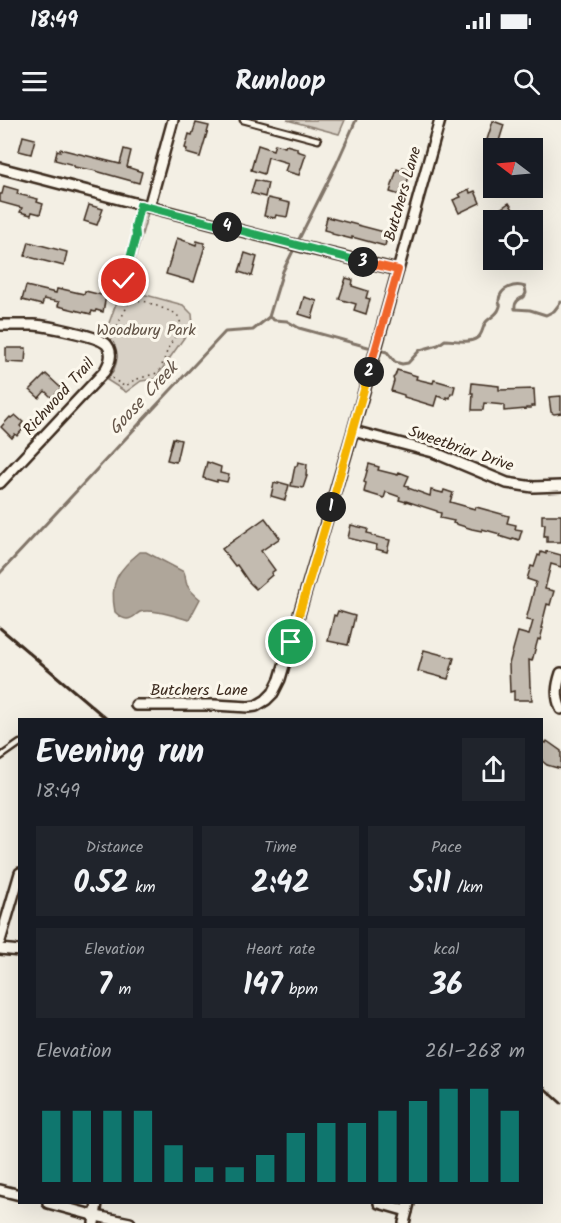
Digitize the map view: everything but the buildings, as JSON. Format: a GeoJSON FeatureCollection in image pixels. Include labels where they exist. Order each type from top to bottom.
{"type":"FeatureCollection","features":[{"type":"Feature","properties":{"kind":"street"},"geometry":{"type":"LineString","coordinates":[[145,206],[173,120]]}},
{"type":"Feature","properties":{"kind":"street","name":"Butchers Lane"},"geometry":{"type":"LineString","coordinates":[[136,705],[249,707],[262,703],[273,693],[280,679],[353,431],[440,120]]}},
{"type":"Feature","properties":{"kind":"street"},"geometry":{"type":"LineString","coordinates":[[0,168],[398,270]]}},
{"type":"Feature","properties":{"kind":"street"},"geometry":{"type":"LineString","coordinates":[[0,325],[36,325],[94,337],[101,341]]}},
{"type":"Feature","properties":{"kind":"street","name":"Richwood Trail"},"geometry":{"type":"LineString","coordinates":[[0,483],[104,372],[110,363],[110,354],[107,345],[101,341]]}},
{"type":"Feature","properties":{"kind":"street","name":"Sweetbriar Drive"},"geometry":{"type":"LineString","coordinates":[[353,431],[433,452],[507,483],[533,487],[561,486]]}},
{"type":"Feature","properties":{"kind":"street"},"geometry":{"type":"LineString","coordinates":[[561,673],[557,700],[561,709]]}},
{"type":"Feature","properties":{"kind":"street"},"geometry":{"type":"LineString","coordinates":[[0,941],[18,880]]}},
{"type":"Feature","properties":{"kind":"street"},"geometry":{"type":"LineString","coordinates":[[0,949],[18,951]]}},
{"type":"Feature","properties":{"kind":"street"},"geometry":{"type":"LineString","coordinates":[[0,1190],[18,1194]]}},
{"type":"Feature","properties":{"kind":"street"},"geometry":{"type":"LineString","coordinates":[[51,1204],[95,1219],[130,1223]]}},
{"type":"Feature","properties":{"kind":"street"},"geometry":{"type":"LineString","coordinates":[[95,1219],[97,1204]]}},
{"type":"Feature","properties":{"kind":"street"},"geometry":{"type":"LineString","coordinates":[[386,1204],[408,1207],[404,1223]]}},
{"type":"Feature","properties":{"kind":"lane"},"geometry":{"type":"LineString","coordinates":[[243,120],[318,140]]}},
{"type":"Feature","properties":{"kind":"lane"},"geometry":{"type":"LineString","coordinates":[[0,757],[18,744]]}},
{"type":"Feature","properties":{"kind":"path"},"geometry":{"type":"LineString","coordinates":[[101,341],[117,326],[131,299],[124,276],[136,236],[135,227],[145,206]]}},
{"type":"Feature","properties":{"kind":"path"},"geometry":{"type":"LineString","coordinates":[[104,372],[126,386],[140,378],[157,373],[169,346],[182,326],[177,314],[147,302],[131,299]]}},
{"type":"Feature","properties":{"kind":"green space"},"geometry":{"type":"Polygon","coordinates":[[[287,120],[345,120],[339,134],[287,120]]]}},
{"type":"Feature","properties":{"kind":"green space","name":"Woodbury Park"},"geometry":{"type":"Polygon","coordinates":[[[137,210],[148,213],[129,280],[131,291],[183,305],[192,314],[193,325],[155,379],[141,381],[126,392],[107,380],[115,368],[117,357],[114,346],[105,334],[121,290],[120,280],[137,210]]]}},
{"type":"Feature","properties":{"kind":"shaded area"},"geometry":{"type":"Polygon","coordinates":[[[140,552],[146,552],[184,572],[188,587],[200,599],[189,620],[151,611],[140,612],[125,619],[115,612],[114,585],[121,571],[140,552]]]}},
{"type":"Feature","properties":{"kind":"waterway","name":"Goose Creek"},"geometry":{"type":"LineString","coordinates":[[0,573],[225,332],[253,330],[269,317],[283,271],[356,120]]}},
{"type":"Feature","properties":{"kind":"waterway"},"geometry":{"type":"LineString","coordinates":[[383,351],[387,352],[395,362],[402,364],[408,363],[420,350],[438,345],[445,340],[473,340],[479,337],[486,322],[498,311],[502,292],[513,286],[525,287],[526,293],[517,301],[515,309],[530,310],[546,315],[554,311],[561,302]]}},
{"type":"Feature","properties":{"kind":"waterway"},"geometry":{"type":"LineString","coordinates":[[269,317],[274,320],[287,321],[299,328],[368,347]]}},
{"type":"Feature","properties":{"kind":"railway"},"geometry":{"type":"LineString","coordinates":[[0,628],[106,718]]}},
{"type":"Feature","properties":{"kind":"railway"},"geometry":{"type":"LineString","coordinates":[[543,1087],[561,1103]]}},
{"type":"Feature","properties":{"kind":"route"},"geometry":{"type":"LineString","coordinates":[[124,281],[136,236],[135,227],[140,205],[398,270],[291,642]]}}]}
